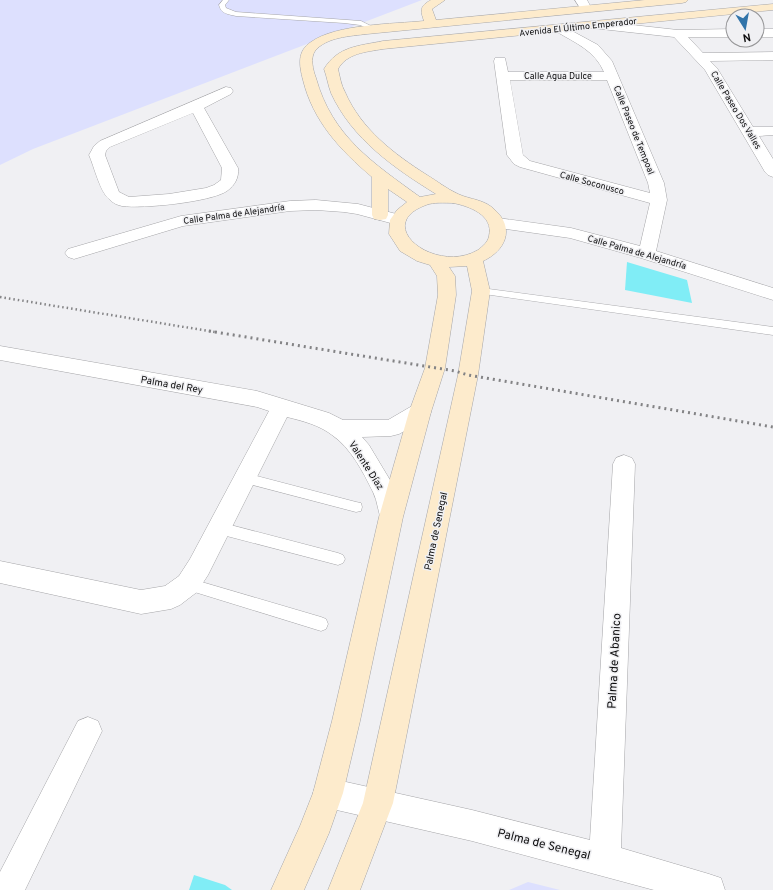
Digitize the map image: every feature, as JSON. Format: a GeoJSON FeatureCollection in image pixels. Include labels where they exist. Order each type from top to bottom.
{"type":"FeatureCollection","features":[{"type":"Feature","properties":{"kind":"street"},"geometry":{"type":"LineString","coordinates":[[431,23],[426,11],[427,7],[439,0]]}},
{"type":"Feature","properties":{"kind":"street","name":"Avenida El Último Emperador"},"geometry":{"type":"LineString","coordinates":[[418,203],[380,176],[330,128],[311,91],[306,62],[311,48],[325,39],[346,33],[374,29],[584,5],[682,0]]}},
{"type":"Feature","properties":{"kind":"street","name":"Avenida El Último Emperador"},"geometry":{"type":"LineString","coordinates":[[453,198],[403,166],[377,145],[358,124],[344,104],[336,86],[331,68],[336,59],[348,53],[383,45],[561,29],[773,7]]}},
{"type":"Feature","properties":{"kind":"street"},"geometry":{"type":"LineString","coordinates":[[596,25],[678,34],[725,33]]}},
{"type":"Feature","properties":{"kind":"street"},"geometry":{"type":"LineString","coordinates":[[374,29],[383,45]]}},
{"type":"Feature","properties":{"kind":"street","name":"Calle Paseo de Tempoal"},"geometry":{"type":"LineString","coordinates":[[561,29],[594,48],[606,61],[656,183],[659,200],[647,254]]}},
{"type":"Feature","properties":{"kind":"street","name":"Calle Paseo Dos Valles"},"geometry":{"type":"LineString","coordinates":[[678,34],[710,68],[773,172]]}},
{"type":"Feature","properties":{"kind":"street"},"geometry":{"type":"LineString","coordinates":[[700,57],[773,56]]}},
{"type":"Feature","properties":{"kind":"street"},"geometry":{"type":"LineString","coordinates":[[500,61],[503,76]]}},
{"type":"Feature","properties":{"kind":"street"},"geometry":{"type":"LineString","coordinates":[[710,68],[773,67]]}},
{"type":"Feature","properties":{"kind":"street","name":"Calle Agua Dulce"},"geometry":{"type":"LineString","coordinates":[[503,76],[612,76]]}},
{"type":"Feature","properties":{"kind":"street","name":"Calle Soconusco"},"geometry":{"type":"LineString","coordinates":[[503,76],[515,155],[519,161],[525,164],[659,200]]}},
{"type":"Feature","properties":{"kind":"street"},"geometry":{"type":"LineString","coordinates":[[196,106],[230,168],[231,176],[228,182],[218,190],[173,199],[134,202],[122,201],[115,198],[112,194],[97,154],[99,149],[105,144],[196,106],[226,91]]}},
{"type":"Feature","properties":{"kind":"street"},"geometry":{"type":"LineString","coordinates":[[749,132],[773,131]]}},
{"type":"Feature","properties":{"kind":"street"},"geometry":{"type":"LineString","coordinates":[[380,176],[380,215]]}},
{"type":"Feature","properties":{"kind":"street"},"geometry":{"type":"LineString","coordinates":[[453,198],[468,201],[481,206],[498,222],[500,230],[498,238],[487,252],[474,258],[458,261],[436,261],[414,252],[404,245],[398,237],[396,228],[398,220],[405,210],[418,203],[435,199],[453,198]]}},
{"type":"Feature","properties":{"kind":"street"},"geometry":{"type":"LineString","coordinates":[[173,199],[181,221]]}},
{"type":"Feature","properties":{"kind":"street","name":"Calle Palma de Alejandría"},"geometry":{"type":"LineString","coordinates":[[74,253],[181,221],[307,205],[358,209],[398,220]]}},
{"type":"Feature","properties":{"kind":"street","name":"Calle Palma de Alejandría"},"geometry":{"type":"LineString","coordinates":[[498,222],[571,233],[647,254],[773,294]]}},
{"type":"Feature","properties":{"kind":"street","name":"Palma de Senegal"},"geometry":{"type":"LineString","coordinates":[[344,890],[378,803],[468,375],[480,291],[474,258]]}},
{"type":"Feature","properties":{"kind":"street"},"geometry":{"type":"LineString","coordinates":[[287,890],[313,833],[328,793],[346,721],[391,517],[420,412],[435,368],[447,295],[446,276],[436,261]]}},
{"type":"Feature","properties":{"kind":"street","name":"Palma del Rey"},"geometry":{"type":"LineString","coordinates":[[0,353],[257,399],[321,420],[340,429]]}},
{"type":"Feature","properties":{"kind":"street"},"geometry":{"type":"LineString","coordinates":[[0,572],[141,602],[171,597],[188,584],[199,567],[282,406]]}},
{"type":"Feature","properties":{"kind":"street","name":"Valente Díaz"},"geometry":{"type":"LineString","coordinates":[[340,429],[391,428],[420,412]]}},
{"type":"Feature","properties":{"kind":"street","name":"Valente Díaz"},"geometry":{"type":"LineString","coordinates":[[340,429],[352,440],[360,451],[385,492],[391,517]]}},
{"type":"Feature","properties":{"kind":"street","name":"Palma de Abanico"},"geometry":{"type":"LineString","coordinates":[[605,859],[624,464]]}},
{"type":"Feature","properties":{"kind":"street"},"geometry":{"type":"LineString","coordinates":[[8,890],[88,731]]}},
{"type":"Feature","properties":{"kind":"street","name":"Palma de Senegal"},"geometry":{"type":"LineString","coordinates":[[328,793],[378,803],[605,859],[709,890]]}},
{"type":"Feature","properties":{"kind":"lane"},"geometry":{"type":"LineString","coordinates":[[226,0],[222,5],[223,9],[227,12],[236,14],[360,23],[374,29]]}},
{"type":"Feature","properties":{"kind":"lane"},"geometry":{"type":"LineString","coordinates":[[480,291],[773,331]]}},
{"type":"Feature","properties":{"kind":"lane"},"geometry":{"type":"LineString","coordinates":[[245,478],[356,507]]}},
{"type":"Feature","properties":{"kind":"lane"},"geometry":{"type":"LineString","coordinates":[[219,528],[338,558]]}},
{"type":"Feature","properties":{"kind":"lane"},"geometry":{"type":"LineString","coordinates":[[188,584],[321,624]]}},
{"type":"Feature","properties":{"kind":"shaded area"},"geometry":{"type":"Polygon","coordinates":[[[0,0],[422,0],[33,149],[0,165],[0,0]]]}},
{"type":"Feature","properties":{"kind":"shaded area"},"geometry":{"type":"Polygon","coordinates":[[[528,882],[560,890],[509,890],[528,882]]]}},
{"type":"Feature","properties":{"kind":"water"},"geometry":{"type":"Polygon","coordinates":[[[627,262],[687,280],[692,303],[625,290],[627,262]]]}},
{"type":"Feature","properties":{"kind":"water"},"geometry":{"type":"Polygon","coordinates":[[[194,875],[225,885],[232,890],[189,890],[194,875]]]}},
{"type":"Feature","properties":{"kind":"railway"},"geometry":{"type":"LineString","coordinates":[[0,297],[215,332]]}},
{"type":"Feature","properties":{"kind":"railway"},"geometry":{"type":"LineString","coordinates":[[209,331],[455,371],[468,375],[773,427]]}}]}
